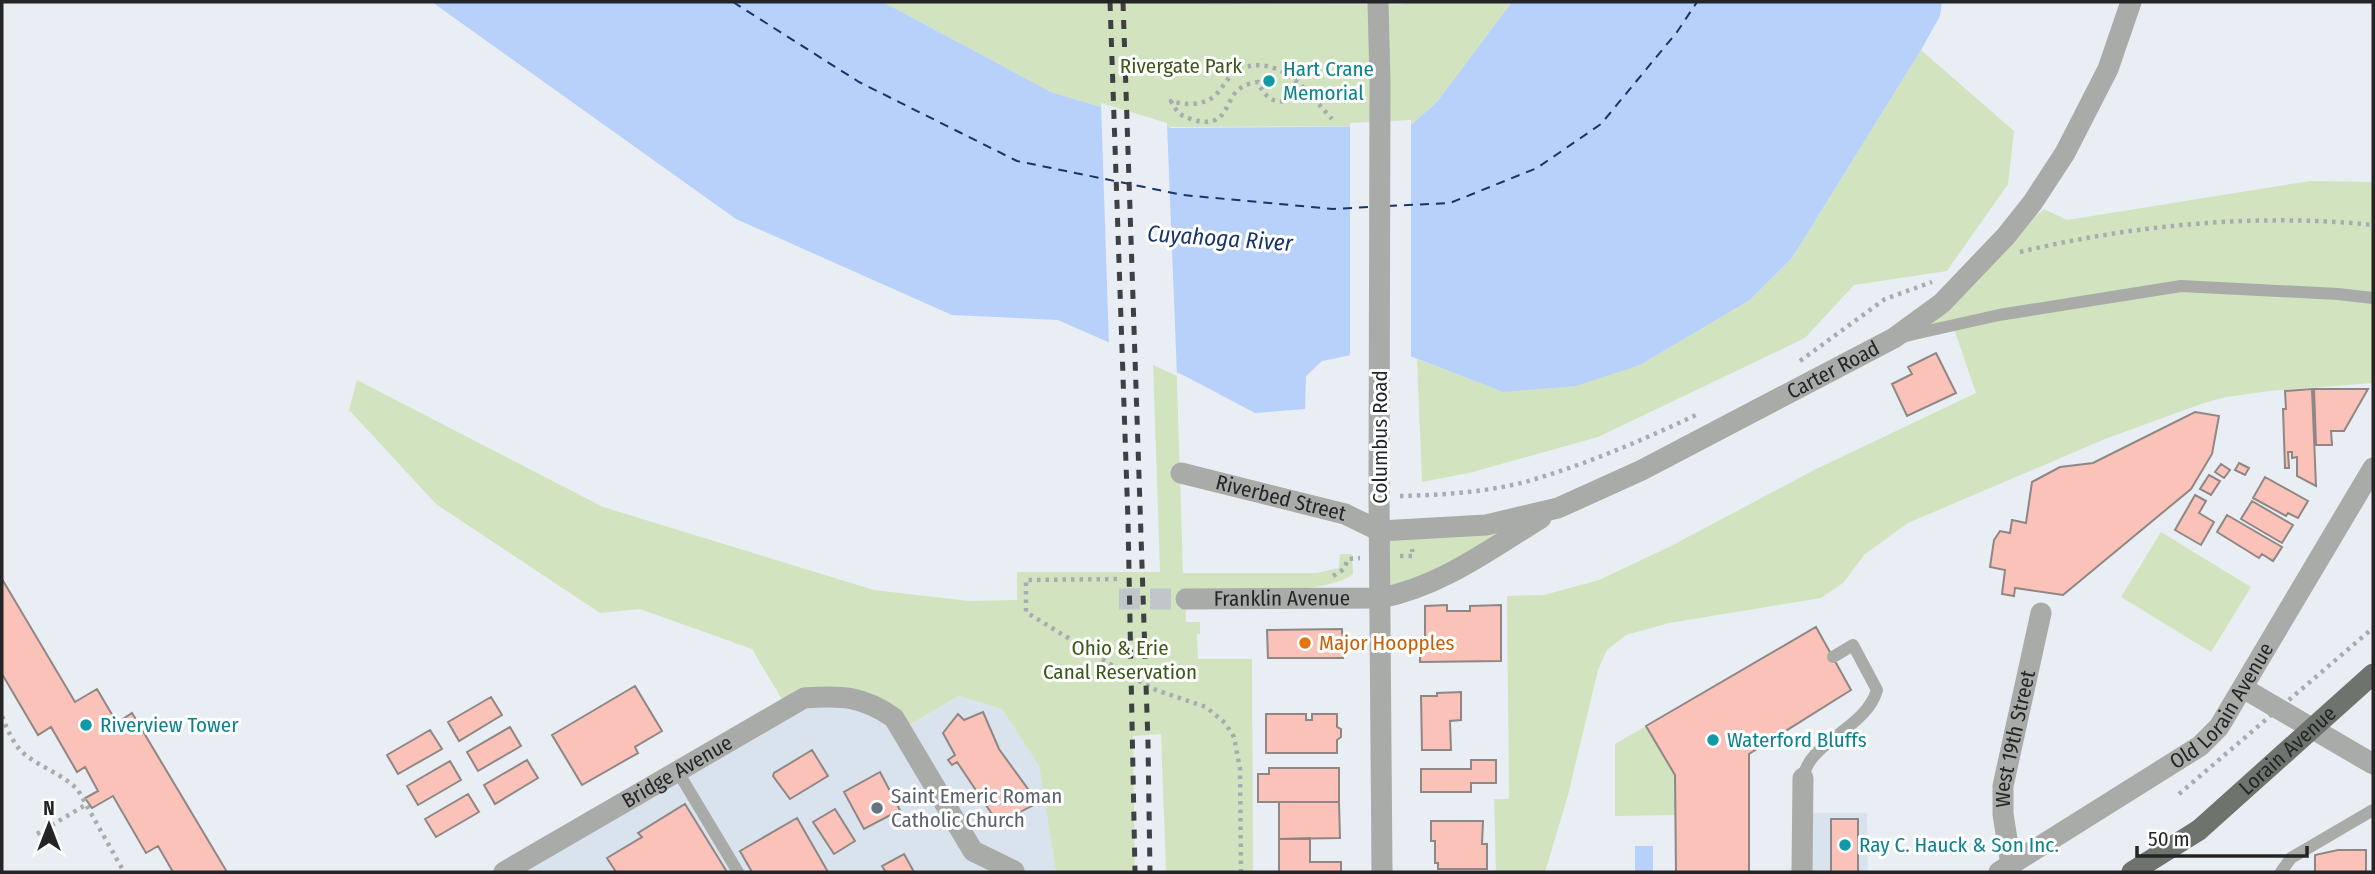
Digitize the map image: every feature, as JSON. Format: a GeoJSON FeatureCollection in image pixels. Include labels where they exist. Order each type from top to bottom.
{"type":"FeatureCollection","features":[{"type":"Feature","properties":{"kind":"main road","name":"Lorain Avenue"},"geometry":{"type":"LineString","coordinates":[[2132,872],[2199,830],[2373,674]]}},
{"type":"Feature","properties":{"kind":"street","name":"Columbus Road"},"geometry":{"type":"LineString","coordinates":[[1378,2],[1382,872]]}},
{"type":"Feature","properties":{"kind":"street","name":"Carter Road"},"geometry":{"type":"LineString","coordinates":[[1380,531],[1486,525],[1558,508],[1642,470],[1894,338],[1942,303],[2006,236],[2033,202],[2065,153],[2108,69],[2131,2]]}},
{"type":"Feature","properties":{"kind":"street","name":"Riverbed Street"},"geometry":{"type":"LineString","coordinates":[[1181,473],[1345,514],[1380,531]]}},
{"type":"Feature","properties":{"kind":"street","name":"Old Lorain Avenue"},"geometry":{"type":"LineString","coordinates":[[2005,869],[2200,746],[2220,727],[2372,473]]}},
{"type":"Feature","properties":{"kind":"street","name":"Franklin Avenue"},"geometry":{"type":"LineString","coordinates":[[1185,598],[1381,598],[1410,592],[1437,580],[1558,508]]}},
{"type":"Feature","properties":{"kind":"street","name":"West 19th Street"},"geometry":{"type":"LineString","coordinates":[[2005,869],[2003,786],[2041,613]]}},
{"type":"Feature","properties":{"kind":"street"},"geometry":{"type":"LineString","coordinates":[[2243,688],[2373,764]]}},
{"type":"Feature","properties":{"kind":"street","name":"Bridge Avenue"},"geometry":{"type":"LineString","coordinates":[[504,872],[804,698],[831,695],[856,698],[878,707],[894,718],[973,851],[1014,871]]}},
{"type":"Feature","properties":{"kind":"street"},"geometry":{"type":"LineString","coordinates":[[1802,872],[1803,778]]}},
{"type":"Feature","properties":{"kind":"lane"},"geometry":{"type":"LineString","coordinates":[[1894,338],[1999,315],[2180,286],[2373,298]]}},
{"type":"Feature","properties":{"kind":"lane"},"geometry":{"type":"LineString","coordinates":[[1803,778],[1805,768],[1815,755],[1866,712],[1874,701],[1877,690],[1853,645],[1833,657]]}},
{"type":"Feature","properties":{"kind":"lane"},"geometry":{"type":"LineString","coordinates":[[678,772],[738,872]]}},
{"type":"Feature","properties":{"kind":"lane"},"geometry":{"type":"LineString","coordinates":[[2281,872],[2291,858],[2373,810]]}},
{"type":"Feature","properties":{"kind":"path"},"geometry":{"type":"LineString","coordinates":[[1306,90],[1286,102],[1273,99],[1261,89],[1258,82],[1241,87],[1228,109],[1220,117],[1207,122],[1183,117],[1175,111],[1171,101],[1182,105],[1211,99],[1240,68],[1256,65],[1273,67],[1291,76],[1306,90],[1332,118]]}},
{"type":"Feature","properties":{"kind":"path"},"geometry":{"type":"LineString","coordinates":[[2017,252],[2078,238],[2243,220],[2373,225]]}},
{"type":"Feature","properties":{"kind":"path"},"geometry":{"type":"LineString","coordinates":[[1796,363],[1885,299],[1937,280]]}},
{"type":"Feature","properties":{"kind":"path"},"geometry":{"type":"LineString","coordinates":[[1410,496],[1473,491],[1530,480],[1635,443],[1705,410]]}},
{"type":"Feature","properties":{"kind":"path"},"geometry":{"type":"LineString","coordinates":[[1117,579],[1027,580],[1026,612],[1128,675],[1156,690],[1206,707],[1225,723],[1234,737],[1240,769],[1241,872]]}},
{"type":"Feature","properties":{"kind":"path"},"geometry":{"type":"LineString","coordinates":[[2179,794],[2373,628]]}},
{"type":"Feature","properties":{"kind":"path"},"geometry":{"type":"LineString","coordinates":[[2,716],[11,738],[22,751],[68,780],[78,790],[124,872]]}},
{"type":"Feature","properties":{"kind":"path"},"geometry":{"type":"LineString","coordinates":[[37,834],[87,804]]}},
{"type":"Feature","properties":{"kind":"shaded area"},"geometry":{"type":"Polygon","coordinates":[[[1128,2],[1403,2],[1403,5],[1132,4],[1128,2]]]}},
{"type":"Feature","properties":{"kind":"shaded area"},"geometry":{"type":"Polygon","coordinates":[[[831,695],[902,730],[959,696],[1002,709],[1039,766],[1056,872],[504,872],[678,772],[831,695]]]}},
{"type":"Feature","properties":{"kind":"shaded area"},"geometry":{"type":"Polygon","coordinates":[[[1803,813],[1867,813],[1868,872],[1802,872],[1803,813]]]}},
{"type":"Feature","properties":{"kind":"green space"},"geometry":{"type":"Polygon","coordinates":[[[883,2],[1402,5],[1403,2],[1512,2],[1437,102],[1410,126],[1169,127],[1183,573],[1317,573],[1339,568],[1340,554],[1352,554],[1353,574],[1322,586],[1274,591],[1185,593],[1186,622],[1200,622],[1200,634],[1197,634],[1198,659],[1252,659],[1253,872],[1166,872],[1161,734],[1133,736],[1135,872],[1056,872],[1039,766],[1002,709],[959,696],[901,730],[856,698],[787,708],[752,649],[640,609],[600,613],[436,504],[349,410],[357,380],[603,507],[874,590],[969,601],[1017,600],[1017,572],[1160,572],[1145,120],[1051,92],[883,2]]]}},
{"type":"Feature","properties":{"kind":"green space"},"geometry":{"type":"Polygon","coordinates":[[[1921,50],[2014,131],[2008,184],[1947,271],[1854,285],[1805,338],[1598,437],[1469,473],[1422,482],[1417,359],[1503,392],[1640,365],[1750,300],[1792,258],[1921,50]]]}},
{"type":"Feature","properties":{"kind":"green space"},"geometry":{"type":"Polygon","coordinates":[[[2310,181],[2373,182],[2373,383],[2270,391],[2226,397],[2201,404],[2105,439],[1908,523],[1865,554],[1843,583],[1821,598],[1669,623],[1626,635],[1607,650],[1598,670],[1568,795],[1545,872],[1496,872],[1494,799],[1509,799],[1507,596],[1544,595],[1599,580],[1671,546],[1814,470],[1976,393],[1954,329],[1895,346],[1975,267],[2044,209],[2067,220],[2310,181]]]}},
{"type":"Feature","properties":{"kind":"green space"},"geometry":{"type":"Polygon","coordinates":[[[1551,512],[1381,598],[1380,531],[1551,512]]]}},
{"type":"Feature","properties":{"kind":"green space"},"geometry":{"type":"Polygon","coordinates":[[[2161,532],[2251,587],[2211,652],[2121,597],[2161,532]]]}},
{"type":"Feature","properties":{"kind":"green space"},"geometry":{"type":"Polygon","coordinates":[[[1646,726],[1675,775],[1676,815],[1615,816],[1615,744],[1646,726]]]}},
{"type":"Feature","properties":{"kind":"water","name":"Cuyahoga River"},"geometry":{"type":"Polygon","coordinates":[[[432,2],[883,2],[1051,92],[1171,128],[1410,126],[1437,102],[1512,2],[1942,2],[1940,16],[1921,50],[1792,258],[1750,300],[1640,365],[1576,386],[1503,392],[1410,356],[1351,355],[1322,361],[1306,376],[1305,409],[1255,413],[1185,376],[1058,320],[952,315],[736,219],[432,2]]]}},
{"type":"Feature","properties":{"kind":"water"},"geometry":{"type":"Polygon","coordinates":[[[1635,846],[1653,846],[1653,872],[1635,872],[1635,846]]]}},
{"type":"Feature","properties":{"kind":"pier"},"geometry":{"type":"Polygon","coordinates":[[[1101,103],[1167,123],[1177,376],[1109,345],[1101,103]]]}},
{"type":"Feature","properties":{"kind":"pier"},"geometry":{"type":"Polygon","coordinates":[[[1411,120],[1411,360],[1350,358],[1350,123],[1411,120]]]}},
{"type":"Feature","properties":{"kind":"building"},"geometry":{"type":"Polygon","coordinates":[[[1936,353],[1956,393],[1907,416],[1892,384],[1912,374],[1908,367],[1936,353]]]}},
{"type":"Feature","properties":{"kind":"building"},"geometry":{"type":"Polygon","coordinates":[[[2312,389],[2316,486],[2297,476],[2297,457],[2292,458],[2292,452],[2288,452],[2289,468],[2285,468],[2285,391],[2312,389]]]}},
{"type":"Feature","properties":{"kind":"building"},"geometry":{"type":"Polygon","coordinates":[[[2314,389],[2368,389],[2344,431],[2331,431],[2332,445],[2316,445],[2314,389]]]}},
{"type":"Feature","properties":{"kind":"building"},"geometry":{"type":"Polygon","coordinates":[[[2195,412],[2219,416],[2212,454],[2191,489],[2063,595],[2015,588],[2014,596],[2002,594],[2005,570],[1990,567],[1994,540],[2000,531],[2010,533],[2012,520],[2026,523],[2032,482],[2060,467],[2093,463],[2195,412]]]}},
{"type":"Feature","properties":{"kind":"building"},"geometry":{"type":"Polygon","coordinates":[[[2239,463],[2249,468],[2245,475],[2235,470],[2239,463]]]}},
{"type":"Feature","properties":{"kind":"building"},"geometry":{"type":"Polygon","coordinates":[[[2221,464],[2230,470],[2224,478],[2215,472],[2221,464]]]}},
{"type":"Feature","properties":{"kind":"building"},"geometry":{"type":"Polygon","coordinates":[[[2209,475],[2220,481],[2211,495],[2200,489],[2209,475]]]}},
{"type":"Feature","properties":{"kind":"building"},"geometry":{"type":"Polygon","coordinates":[[[2265,477],[2308,501],[2298,518],[2288,513],[2286,516],[2253,498],[2265,477]]]}},
{"type":"Feature","properties":{"kind":"building"},"geometry":{"type":"Polygon","coordinates":[[[2195,495],[2206,501],[2199,513],[2214,522],[2201,545],[2175,530],[2195,495]]]}},
{"type":"Feature","properties":{"kind":"building"},"geometry":{"type":"Polygon","coordinates":[[[2252,501],[2293,525],[2282,543],[2241,519],[2252,501]]]}},
{"type":"Feature","properties":{"kind":"building"},"geometry":{"type":"Polygon","coordinates":[[[2227,515],[2282,547],[2273,561],[2262,554],[2259,558],[2217,532],[2227,515]]]}},
{"type":"Feature","properties":{"kind":"building","name":"Riverview Tower"},"geometry":{"type":"Polygon","coordinates":[[[2,579],[75,702],[97,689],[117,723],[132,713],[227,872],[173,872],[158,846],[146,853],[113,796],[92,808],[85,798],[98,791],[85,767],[77,772],[51,727],[38,735],[2,674],[2,579]]]}},
{"type":"Feature","properties":{"kind":"building"},"geometry":{"type":"Polygon","coordinates":[[[1447,605],[1447,611],[1470,611],[1470,606],[1501,605],[1501,661],[1420,662],[1420,637],[1425,637],[1425,606],[1447,605]]]}},
{"type":"Feature","properties":{"kind":"building","name":"Waterford Bluffs"},"geometry":{"type":"Polygon","coordinates":[[[1816,627],[1851,690],[1749,754],[1749,872],[1676,872],[1675,775],[1646,726],[1816,627]]]}},
{"type":"Feature","properties":{"kind":"building","name":"Major Hoopples"},"geometry":{"type":"Polygon","coordinates":[[[1342,629],[1343,658],[1268,658],[1267,630],[1342,629]]]}},
{"type":"Feature","properties":{"kind":"building"},"geometry":{"type":"Polygon","coordinates":[[[635,686],[662,731],[635,747],[638,753],[582,785],[552,735],[635,686]]]}},
{"type":"Feature","properties":{"kind":"building"},"geometry":{"type":"Polygon","coordinates":[[[1461,692],[1461,720],[1450,721],[1451,750],[1422,750],[1421,696],[1461,692]]]}},
{"type":"Feature","properties":{"kind":"building"},"geometry":{"type":"Polygon","coordinates":[[[491,697],[502,715],[459,741],[448,722],[491,697]]]}},
{"type":"Feature","properties":{"kind":"building"},"geometry":{"type":"Polygon","coordinates":[[[983,712],[999,749],[1038,803],[998,823],[957,762],[952,765],[948,760],[955,755],[943,733],[958,714],[964,720],[983,712]]]}},
{"type":"Feature","properties":{"kind":"building"},"geometry":{"type":"Polygon","coordinates":[[[1266,714],[1306,714],[1306,720],[1312,720],[1312,714],[1337,714],[1337,727],[1341,729],[1341,737],[1337,740],[1337,753],[1266,753],[1266,714]]]}},
{"type":"Feature","properties":{"kind":"building"},"geometry":{"type":"Polygon","coordinates":[[[510,727],[521,746],[478,771],[467,752],[510,727]]]}},
{"type":"Feature","properties":{"kind":"building"},"geometry":{"type":"Polygon","coordinates":[[[430,730],[442,749],[398,774],[387,755],[430,730]]]}},
{"type":"Feature","properties":{"kind":"building"},"geometry":{"type":"Polygon","coordinates":[[[812,750],[828,776],[790,799],[773,776],[774,773],[812,750]]]}},
{"type":"Feature","properties":{"kind":"building"},"geometry":{"type":"Polygon","coordinates":[[[527,760],[538,778],[495,804],[484,785],[527,760]]]}},
{"type":"Feature","properties":{"kind":"building"},"geometry":{"type":"Polygon","coordinates":[[[1471,760],[1496,760],[1496,783],[1471,783],[1471,792],[1421,792],[1421,769],[1471,769],[1471,760]]]}},
{"type":"Feature","properties":{"kind":"building"},"geometry":{"type":"Polygon","coordinates":[[[450,761],[461,780],[418,805],[407,786],[450,761]]]}},
{"type":"Feature","properties":{"kind":"building"},"geometry":{"type":"Polygon","coordinates":[[[1269,768],[1339,768],[1339,802],[1258,802],[1258,774],[1269,774],[1269,768]]]}},
{"type":"Feature","properties":{"kind":"building"},"geometry":{"type":"Polygon","coordinates":[[[880,772],[900,810],[864,829],[844,792],[880,772]]]}},
{"type":"Feature","properties":{"kind":"building"},"geometry":{"type":"Polygon","coordinates":[[[468,794],[479,812],[436,837],[425,819],[468,794]]]}},
{"type":"Feature","properties":{"kind":"building"},"geometry":{"type":"Polygon","coordinates":[[[1279,802],[1339,802],[1340,838],[1279,839],[1279,802]]]}},
{"type":"Feature","properties":{"kind":"building"},"geometry":{"type":"Polygon","coordinates":[[[685,804],[727,872],[616,872],[607,858],[642,837],[638,833],[685,804]]]}},
{"type":"Feature","properties":{"kind":"building"},"geometry":{"type":"Polygon","coordinates":[[[835,809],[855,841],[834,854],[813,822],[835,809]]]}},
{"type":"Feature","properties":{"kind":"building"},"geometry":{"type":"Polygon","coordinates":[[[797,818],[828,872],[752,872],[740,851],[797,818]]]}},
{"type":"Feature","properties":{"kind":"building","name":"Ray C. Hauck & Son Inc."},"geometry":{"type":"Polygon","coordinates":[[[1831,819],[1858,819],[1858,872],[1831,872],[1831,819]]]}},
{"type":"Feature","properties":{"kind":"building"},"geometry":{"type":"Polygon","coordinates":[[[1431,821],[1483,821],[1482,844],[1487,844],[1487,869],[1438,869],[1438,863],[1435,863],[1435,841],[1431,841],[1431,821]]]}},
{"type":"Feature","properties":{"kind":"building"},"geometry":{"type":"Polygon","coordinates":[[[1310,838],[1310,862],[1341,862],[1341,872],[1279,872],[1279,839],[1310,838]]]}},
{"type":"Feature","properties":{"kind":"building"},"geometry":{"type":"Polygon","coordinates":[[[2338,850],[2366,850],[2366,872],[2315,872],[2315,855],[2338,850]]]}},
{"type":"Feature","properties":{"kind":"building"},"geometry":{"type":"Polygon","coordinates":[[[904,854],[914,872],[886,872],[882,866],[904,854]]]}},
{"type":"Feature","properties":{"kind":"ferry route"},"geometry":{"type":"LineString","coordinates":[[733,2],[859,82],[1017,161],[1183,195],[1333,209],[1368,207]]}},
{"type":"Feature","properties":{"kind":"ferry route"},"geometry":{"type":"LineString","coordinates":[[1388,206],[1450,203],[1537,168],[1601,124],[1677,32],[1697,2]]}},
{"type":"Feature","properties":{"kind":"tunnel"},"geometry":{"type":"LineString","coordinates":[[1119,599],[1186,599]]}},
{"type":"Feature","properties":{"kind":"railway"},"geometry":{"type":"LineString","coordinates":[[1110,2],[1128,521],[1135,872]]}},
{"type":"Feature","properties":{"kind":"railway"},"geometry":{"type":"LineString","coordinates":[[1123,2],[1150,872]]}},
{"type":"Feature","properties":{"kind":"place","name":"Hart Crane Memorial"},"geometry":{"type":"Point","coordinates":[1269,81]}},
{"type":"Feature","properties":{"kind":"place","name":"Major Hoopples"},"geometry":{"type":"Point","coordinates":[1305,643]}},
{"type":"Feature","properties":{"kind":"place","name":"Riverview Tower"},"geometry":{"type":"Point","coordinates":[86,725]}},
{"type":"Feature","properties":{"kind":"place","name":"Waterford Bluffs"},"geometry":{"type":"Point","coordinates":[1713,740]}},
{"type":"Feature","properties":{"kind":"place","name":"Saint Emeric Roman Catholic Church"},"geometry":{"type":"Point","coordinates":[877,808]}},
{"type":"Feature","properties":{"kind":"place","name":"Ray C. Hauck & Son Inc."},"geometry":{"type":"Point","coordinates":[1845,845]}},
{"type":"Feature","properties":{"kind":"park label","name":"Rivergate Park"},"geometry":{"type":"Point","coordinates":[1181,66]}},
{"type":"Feature","properties":{"kind":"park label","name":"Ohio & Erie Canal Reservation"},"geometry":{"type":"Point","coordinates":[1120,660]}}]}
